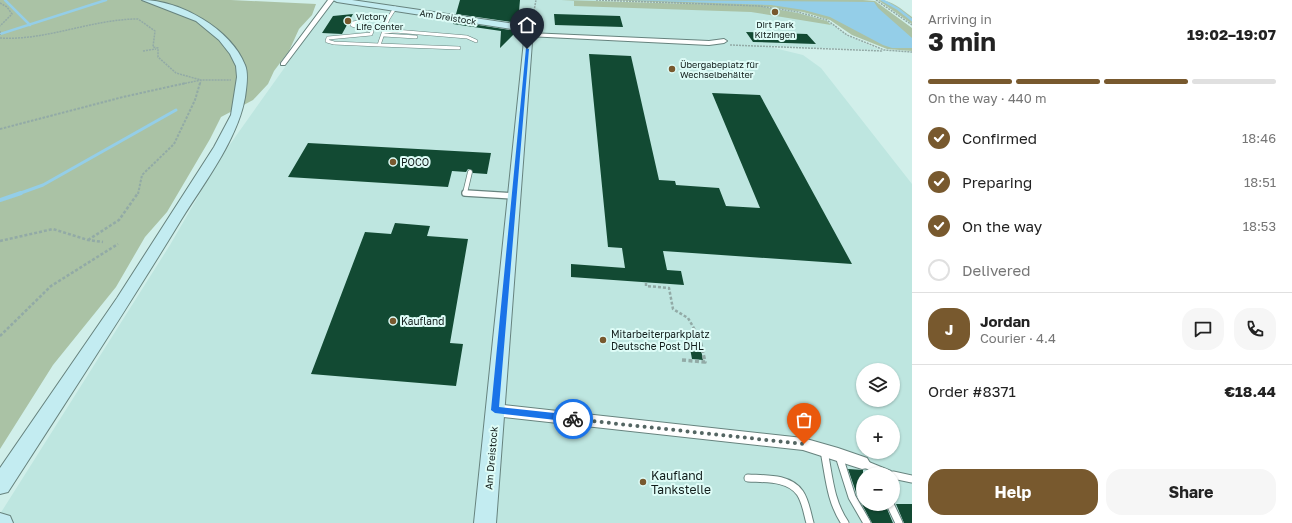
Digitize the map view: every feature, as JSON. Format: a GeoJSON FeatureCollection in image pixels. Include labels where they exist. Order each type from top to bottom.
{"type":"FeatureCollection","features":[{"type":"Feature","properties":{"kind":"street"},"geometry":{"type":"LineString","coordinates":[[0,485],[123,302],[220,146],[236,115],[242,80],[241,66],[234,53],[222,38],[212,29],[192,16],[146,0]]}},
{"type":"Feature","properties":{"kind":"street"},"geometry":{"type":"LineString","coordinates":[[283,64],[331,0]]}},
{"type":"Feature","properties":{"kind":"street","name":"Am Dreistock"},"geometry":{"type":"LineString","coordinates":[[337,0],[391,14],[530,29],[709,44],[724,41]]}},
{"type":"Feature","properties":{"kind":"street","name":"Am Dreistock"},"geometry":{"type":"LineString","coordinates":[[485,523],[530,29]]}},
{"type":"Feature","properties":{"kind":"street"},"geometry":{"type":"LineString","coordinates":[[495,410],[804,444],[866,464]]}},
{"type":"Feature","properties":{"kind":"lane"},"geometry":{"type":"LineString","coordinates":[[379,46],[391,14]]}},
{"type":"Feature","properties":{"kind":"lane"},"geometry":{"type":"LineString","coordinates":[[391,14],[353,23],[352,25],[372,31],[371,34],[365,36],[334,37],[328,38],[327,41],[334,44],[459,48]]}},
{"type":"Feature","properties":{"kind":"lane"},"geometry":{"type":"LineString","coordinates":[[384,34],[395,31],[467,37],[476,41]]}},
{"type":"Feature","properties":{"kind":"lane"},"geometry":{"type":"LineString","coordinates":[[384,34],[416,37]]}},
{"type":"Feature","properties":{"kind":"lane"},"geometry":{"type":"LineString","coordinates":[[470,172],[466,193],[514,196]]}},
{"type":"Feature","properties":{"kind":"lane"},"geometry":{"type":"LineString","coordinates":[[831,452],[828,468],[830,486],[840,517],[845,523]]}},
{"type":"Feature","properties":{"kind":"lane"},"geometry":{"type":"LineString","coordinates":[[831,452],[867,523]]}},
{"type":"Feature","properties":{"kind":"lane"},"geometry":{"type":"LineString","coordinates":[[866,464],[873,467]]}},
{"type":"Feature","properties":{"kind":"lane"},"geometry":{"type":"LineString","coordinates":[[900,476],[912,479]]}},
{"type":"Feature","properties":{"kind":"lane"},"geometry":{"type":"LineString","coordinates":[[748,478],[786,482],[795,486],[801,494],[810,523]]}},
{"type":"Feature","properties":{"kind":"lane"},"geometry":{"type":"LineString","coordinates":[[893,511],[899,523]]}},
{"type":"Feature","properties":{"kind":"path"},"geometry":{"type":"LineString","coordinates":[[530,29],[536,0]]}},
{"type":"Feature","properties":{"kind":"path"},"geometry":{"type":"LineString","coordinates":[[596,0],[759,6],[798,12],[828,20],[848,35],[884,50],[892,51]]}},
{"type":"Feature","properties":{"kind":"path"},"geometry":{"type":"LineString","coordinates":[[876,0],[912,25]]}},
{"type":"Feature","properties":{"kind":"path"},"geometry":{"type":"LineString","coordinates":[[0,3],[7,7],[12,14],[0,26]]}},
{"type":"Feature","properties":{"kind":"path"},"geometry":{"type":"LineString","coordinates":[[0,31],[0,36],[16,39],[103,22],[138,19],[155,31],[153,47],[158,48]]}},
{"type":"Feature","properties":{"kind":"path"},"geometry":{"type":"LineString","coordinates":[[709,44],[912,52]]}},
{"type":"Feature","properties":{"kind":"path"},"geometry":{"type":"LineString","coordinates":[[158,48],[158,57],[176,73],[201,80]]}},
{"type":"Feature","properties":{"kind":"path"},"geometry":{"type":"LineString","coordinates":[[143,51],[158,48]]}},
{"type":"Feature","properties":{"kind":"path"},"geometry":{"type":"LineString","coordinates":[[0,129],[123,97],[201,80],[242,80]]}},
{"type":"Feature","properties":{"kind":"path"},"geometry":{"type":"LineString","coordinates":[[88,240],[119,220],[138,195],[142,175],[174,144],[195,100],[201,80]]}},
{"type":"Feature","properties":{"kind":"path"},"geometry":{"type":"LineString","coordinates":[[0,241],[53,229],[88,240],[103,242]]}},
{"type":"Feature","properties":{"kind":"path"},"geometry":{"type":"LineString","coordinates":[[0,336],[51,286],[118,244]]}},
{"type":"Feature","properties":{"kind":"path"},"geometry":{"type":"LineString","coordinates":[[646,283],[646,286],[669,288],[673,309],[688,318],[700,338],[706,362],[682,360]]}},
{"type":"Feature","properties":{"kind":"shaded area"},"geometry":{"type":"Polygon","coordinates":[[[327,0],[594,0],[627,3],[758,6],[798,13],[827,21],[846,35],[880,50],[766,46],[803,55],[821,68],[912,184],[912,523],[0,523],[0,514],[170,245],[221,157],[295,53],[327,0]]]}},
{"type":"Feature","properties":{"kind":"shaded area"},"geometry":{"type":"Polygon","coordinates":[[[628,0],[874,2],[878,8],[912,38],[912,48],[892,48],[883,45],[830,17],[804,10],[771,5],[628,0]]]}},
{"type":"Feature","properties":{"kind":"green space"},"geometry":{"type":"Polygon","coordinates":[[[0,0],[231,0],[316,4],[312,15],[299,29],[289,51],[274,71],[268,84],[253,100],[221,117],[210,139],[167,212],[145,237],[116,287],[53,365],[0,449],[0,0]]]}},
{"type":"Feature","properties":{"kind":"green space","name":"Dirt Park Kitzingen"},"geometry":{"type":"Polygon","coordinates":[[[561,0],[758,6],[798,13],[827,21],[831,25],[751,12],[574,6],[574,1],[561,0]]]}},
{"type":"Feature","properties":{"kind":"green space"},"geometry":{"type":"Polygon","coordinates":[[[606,0],[875,1],[912,28],[912,51],[887,49],[852,35],[830,20],[803,12],[768,7],[606,0]]]}},
{"type":"Feature","properties":{"kind":"green space"},"geometry":{"type":"Polygon","coordinates":[[[878,0],[892,3],[900,8],[912,17],[912,24],[878,0]]]}},
{"type":"Feature","properties":{"kind":"building"},"geometry":{"type":"Polygon","coordinates":[[[460,0],[520,0],[518,23],[456,14],[460,0]]]}},
{"type":"Feature","properties":{"kind":"building"},"geometry":{"type":"Polygon","coordinates":[[[353,14],[342,34],[322,33],[333,16],[353,14]]]}},
{"type":"Feature","properties":{"kind":"building"},"geometry":{"type":"Polygon","coordinates":[[[554,14],[620,16],[623,27],[555,25],[554,14]]]}},
{"type":"Feature","properties":{"kind":"building"},"geometry":{"type":"Polygon","coordinates":[[[453,21],[517,31],[500,48],[501,31],[453,24],[453,21]]]}},
{"type":"Feature","properties":{"kind":"building"},"geometry":{"type":"Polygon","coordinates":[[[746,32],[807,34],[816,44],[753,42],[746,32]]]}},
{"type":"Feature","properties":{"kind":"building"},"geometry":{"type":"Polygon","coordinates":[[[589,54],[631,56],[659,180],[675,181],[676,185],[719,188],[726,206],[760,208],[712,93],[760,95],[852,264],[663,251],[667,270],[681,271],[684,285],[571,277],[571,264],[625,268],[622,248],[608,247],[589,54]]]}},
{"type":"Feature","properties":{"kind":"building","name":"POCO"},"geometry":{"type":"Polygon","coordinates":[[[308,143],[491,153],[487,174],[473,173],[470,169],[466,172],[452,171],[448,187],[288,177],[308,143]]]}},
{"type":"Feature","properties":{"kind":"building","name":"Kaufland"},"geometry":{"type":"Polygon","coordinates":[[[395,223],[430,226],[427,236],[468,239],[450,343],[463,344],[456,386],[311,374],[365,232],[391,234],[395,223]]]}},
{"type":"Feature","properties":{"kind":"building"},"geometry":{"type":"Polygon","coordinates":[[[689,343],[700,344],[703,360],[692,359],[689,343]]]}},
{"type":"Feature","properties":{"kind":"building"},"geometry":{"type":"Polygon","coordinates":[[[848,469],[856,470],[856,492],[848,469]]]}},
{"type":"Feature","properties":{"kind":"building"},"geometry":{"type":"Polygon","coordinates":[[[900,504],[912,504],[912,523],[904,523],[899,511],[900,504]]]}},
{"type":"Feature","properties":{"kind":"building"},"geometry":{"type":"Polygon","coordinates":[[[866,511],[888,511],[893,523],[872,523],[866,511]]]}},
{"type":"Feature","properties":{"kind":"waterway"},"geometry":{"type":"LineString","coordinates":[[5,0],[30,25]]}},
{"type":"Feature","properties":{"kind":"waterway"},"geometry":{"type":"LineString","coordinates":[[30,25],[106,0]]}},
{"type":"Feature","properties":{"kind":"waterway"},"geometry":{"type":"LineString","coordinates":[[882,0],[898,9],[912,20]]}},
{"type":"Feature","properties":{"kind":"waterway"},"geometry":{"type":"LineString","coordinates":[[0,34],[30,25]]}},
{"type":"Feature","properties":{"kind":"waterway"},"geometry":{"type":"LineString","coordinates":[[18,194],[43,185],[176,110]]}},
{"type":"Feature","properties":{"kind":"waterway"},"geometry":{"type":"LineString","coordinates":[[0,200],[18,194]]}},
{"type":"Feature","properties":{"kind":"way so far"},"geometry":{"type":"LineString","coordinates":[[573,419],[804,444]]}},
{"type":"Feature","properties":{"kind":"place","name":"Dirt Park Kitzingen"},"geometry":{"type":"Point","coordinates":[775,12]}},
{"type":"Feature","properties":{"kind":"place","name":"Victory Life Center"},"geometry":{"type":"Point","coordinates":[348,21]}},
{"type":"Feature","properties":{"kind":"place","name":"Übergabeplatz für Wechselbehälter"},"geometry":{"type":"Point","coordinates":[672,69]}},
{"type":"Feature","properties":{"kind":"place","name":"POCO"},"geometry":{"type":"Point","coordinates":[393,162]}},
{"type":"Feature","properties":{"kind":"place","name":"Kaufland"},"geometry":{"type":"Point","coordinates":[393,321]}},
{"type":"Feature","properties":{"kind":"place","name":"Mitarbeiterparkplatz Deutsche Post DHL"},"geometry":{"type":"Point","coordinates":[603,340]}},
{"type":"Feature","properties":{"kind":"place","name":"Kaufland Tankstelle"},"geometry":{"type":"Point","coordinates":[643,482]}},
{"type":"Feature","properties":{"kind":"route"},"geometry":{"type":"LineString","coordinates":[[527,49],[495,410],[573,419]]}}]}
